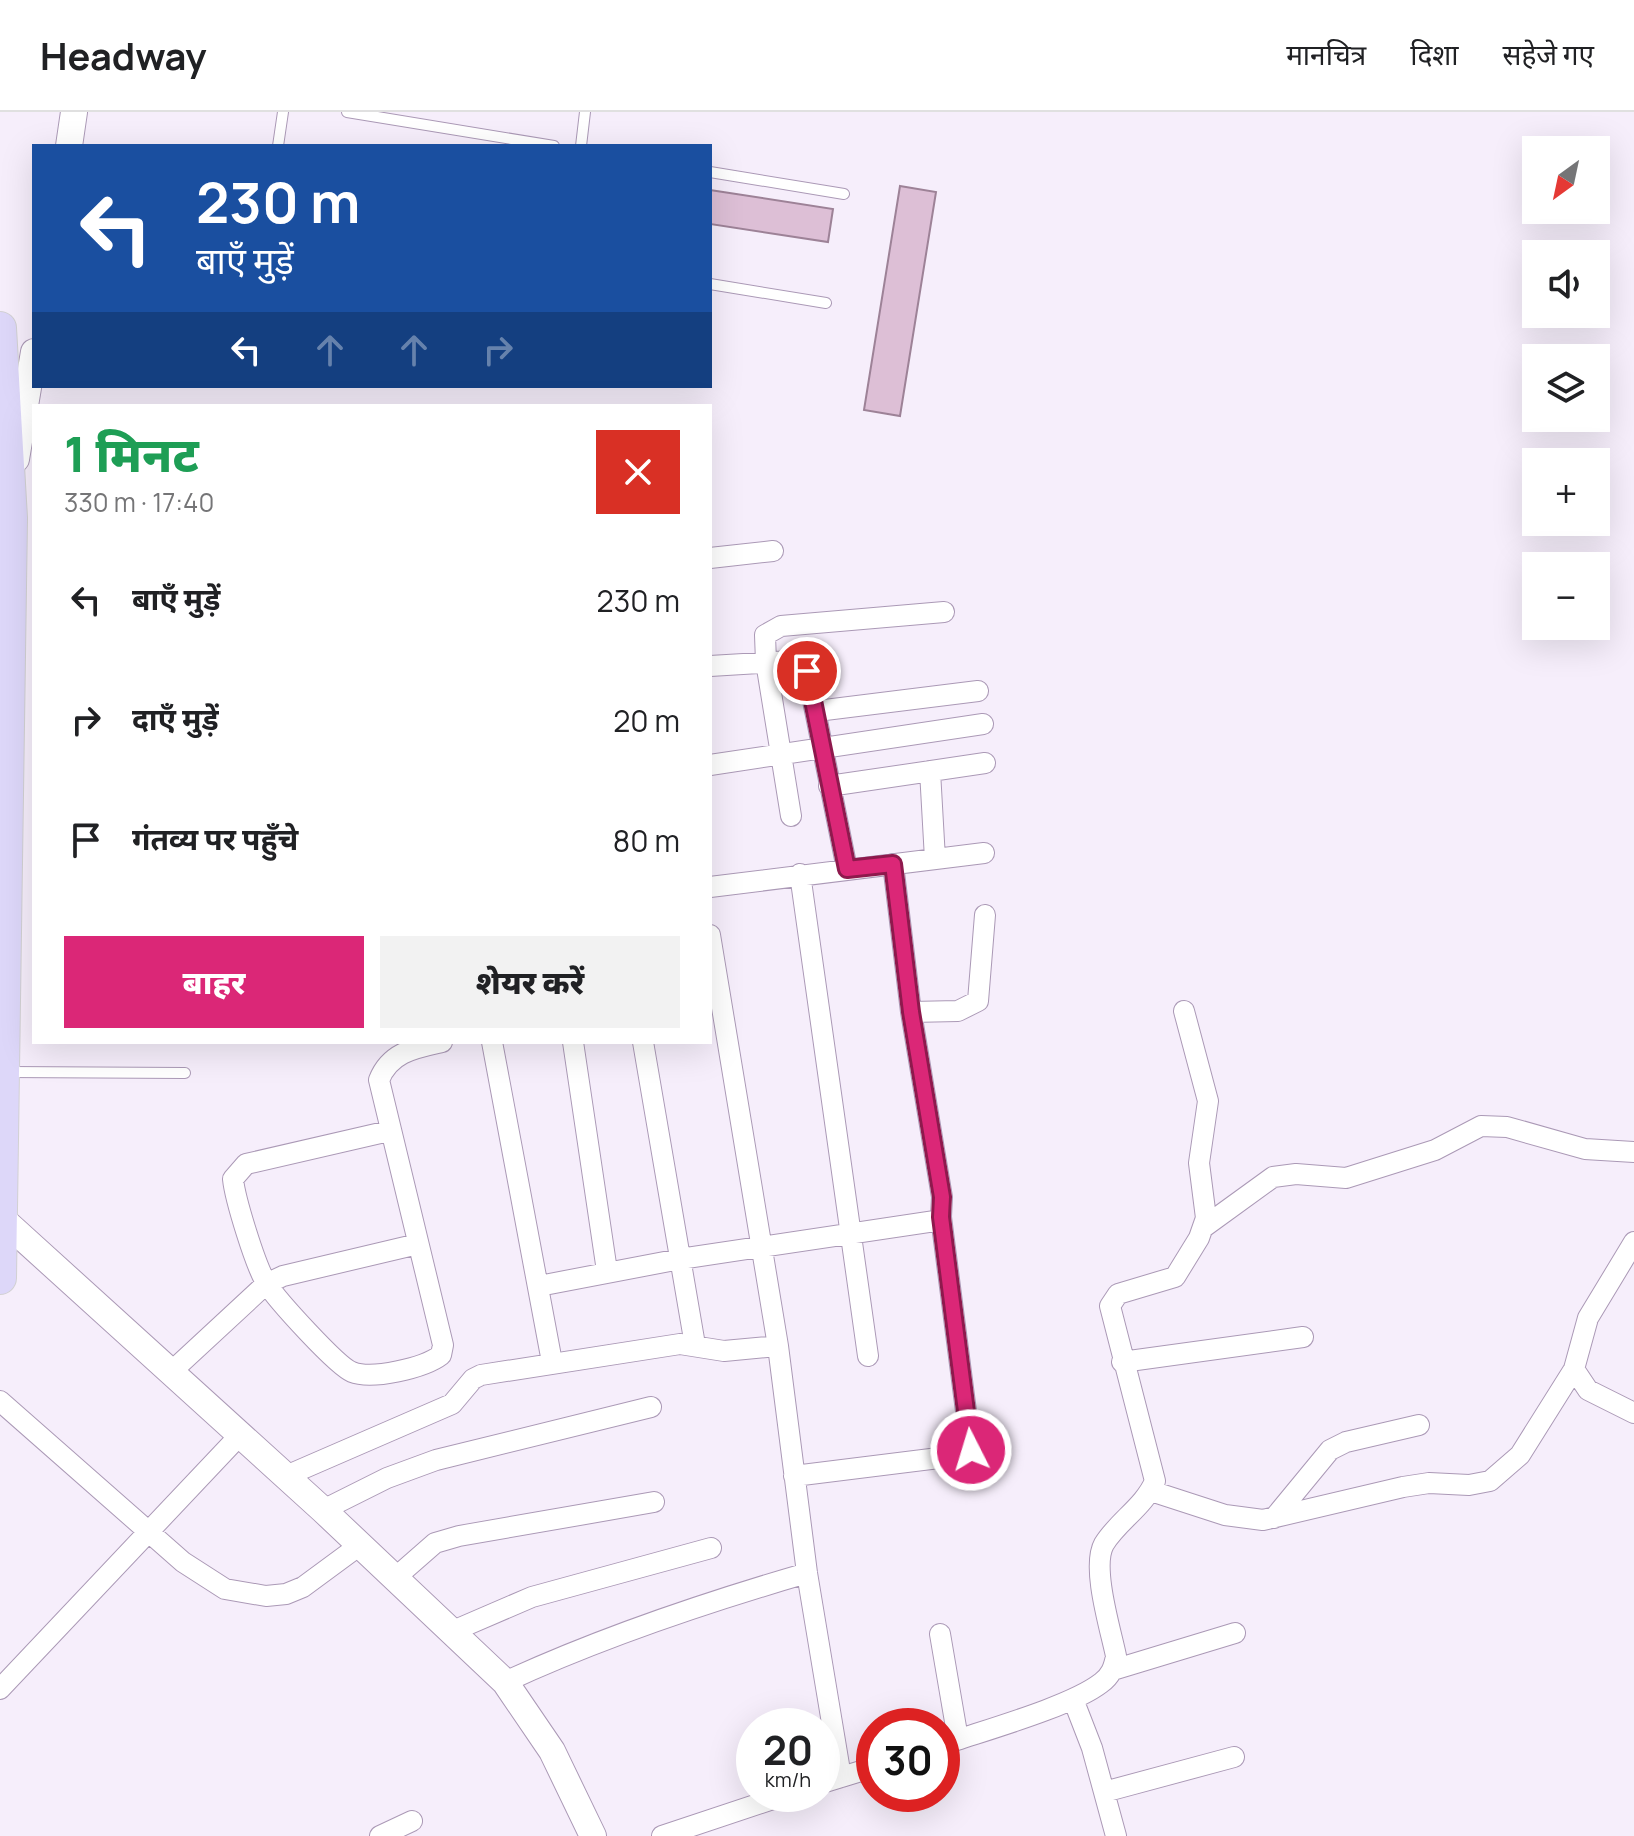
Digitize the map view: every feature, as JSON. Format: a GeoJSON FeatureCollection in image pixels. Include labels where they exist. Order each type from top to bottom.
{"type":"FeatureCollection","features":[{"type":"Feature","properties":{"kind":"main road"},"geometry":{"type":"LineString","coordinates":[[0,328],[3,391],[18,510],[22,583],[3,961],[5,1072],[0,1278]]}},
{"type":"Feature","properties":{"kind":"street"},"geometry":{"type":"LineString","coordinates":[[69,144],[74,112]]}},
{"type":"Feature","properties":{"kind":"street"},"geometry":{"type":"LineString","coordinates":[[18,510],[32,372]]}},
{"type":"Feature","properties":{"kind":"street"},"geometry":{"type":"LineString","coordinates":[[712,558],[773,551]]}},
{"type":"Feature","properties":{"kind":"street"},"geometry":{"type":"LineString","coordinates":[[791,816],[766,662],[765,635],[781,626],[944,612]]}},
{"type":"Feature","properties":{"kind":"street"},"geometry":{"type":"LineString","coordinates":[[712,666],[800,663],[812,681],[829,786],[847,869]]}},
{"type":"Feature","properties":{"kind":"street"},"geometry":{"type":"LineString","coordinates":[[817,711],[978,691]]}},
{"type":"Feature","properties":{"kind":"street"},"geometry":{"type":"LineString","coordinates":[[712,765],[983,724]]}},
{"type":"Feature","properties":{"kind":"street"},"geometry":{"type":"LineString","coordinates":[[829,786],[985,763]]}},
{"type":"Feature","properties":{"kind":"street"},"geometry":{"type":"LineString","coordinates":[[930,771],[935,859]]}},
{"type":"Feature","properties":{"kind":"street"},"geometry":{"type":"LineString","coordinates":[[712,887],[984,853]]}},
{"type":"Feature","properties":{"kind":"street"},"geometry":{"type":"LineString","coordinates":[[794,1476],[963,1455],[971,1450],[941,1217],[942,1197],[911,1012],[893,864]]}},
{"type":"Feature","properties":{"kind":"street"},"geometry":{"type":"LineString","coordinates":[[800,874],[868,1356]]}},
{"type":"Feature","properties":{"kind":"street"},"geometry":{"type":"LineString","coordinates":[[911,1012],[958,1011],[978,1001],[985,915]]}},
{"type":"Feature","properties":{"kind":"street"},"geometry":{"type":"LineString","coordinates":[[712,959],[717,1020],[778,1346],[823,1708]]}},
{"type":"Feature","properties":{"kind":"street"},"geometry":{"type":"LineString","coordinates":[[1184,1011],[1208,1101],[1199,1163],[1204,1227]]}},
{"type":"Feature","properties":{"kind":"street"},"geometry":{"type":"LineString","coordinates":[[389,1131],[246,1164],[233,1179],[266,1284],[334,1358],[352,1372],[375,1374],[422,1366],[441,1355],[443,1345],[379,1080],[384,1066],[397,1055],[435,1044]]}},
{"type":"Feature","properties":{"kind":"street"},"geometry":{"type":"LineString","coordinates":[[492,1044],[552,1362]]}},
{"type":"Feature","properties":{"kind":"street"},"geometry":{"type":"LineString","coordinates":[[573,1044],[607,1271]]}},
{"type":"Feature","properties":{"kind":"street"},"geometry":{"type":"LineString","coordinates":[[643,1044],[695,1345]]}},
{"type":"Feature","properties":{"kind":"street"},"geometry":{"type":"LineString","coordinates":[[960,1739],[1073,1699],[1102,1683],[1113,1670],[1116,1656],[1100,1572],[1100,1556],[1104,1545],[1151,1491],[1155,1471],[1109,1316],[1114,1298],[1175,1277],[1204,1227],[1240,1197],[1273,1177],[1296,1174],[1346,1178],[1435,1150],[1481,1126],[1507,1127],[1585,1149],[1634,1152]]}},
{"type":"Feature","properties":{"kind":"street"},"geometry":{"type":"LineString","coordinates":[[1,1217],[323,1510],[505,1682],[552,1751],[593,1836]]}},
{"type":"Feature","properties":{"kind":"street"},"geometry":{"type":"LineString","coordinates":[[539,1286],[607,1271],[935,1221],[941,1217]]}},
{"type":"Feature","properties":{"kind":"street"},"geometry":{"type":"LineString","coordinates":[[1151,1491],[1244,1520],[1274,1518],[1403,1487],[1429,1483],[1469,1485],[1490,1481],[1520,1455],[1577,1375],[1588,1318],[1634,1242]]}},
{"type":"Feature","properties":{"kind":"street"},"geometry":{"type":"LineString","coordinates":[[171,1372],[266,1284],[283,1276],[418,1244]]}},
{"type":"Feature","properties":{"kind":"street"},"geometry":{"type":"LineString","coordinates":[[1122,1362],[1303,1337]]}},
{"type":"Feature","properties":{"kind":"street"},"geometry":{"type":"LineString","coordinates":[[286,1476],[452,1404],[473,1379],[481,1375],[667,1345],[695,1345],[724,1351],[778,1346]]}},
{"type":"Feature","properties":{"kind":"street"},"geometry":{"type":"LineString","coordinates":[[1577,1375],[1599,1397],[1634,1413]]}},
{"type":"Feature","properties":{"kind":"street"},"geometry":{"type":"LineString","coordinates":[[0,1401],[203,1577],[225,1589],[266,1596],[303,1587],[360,1545]]}},
{"type":"Feature","properties":{"kind":"street"},"geometry":{"type":"LineString","coordinates":[[323,1510],[387,1478],[436,1460],[651,1407]]}},
{"type":"Feature","properties":{"kind":"street"},"geometry":{"type":"LineString","coordinates":[[1274,1518],[1330,1450],[1346,1442],[1419,1425]]}},
{"type":"Feature","properties":{"kind":"street"},"geometry":{"type":"LineString","coordinates":[[0,1689],[240,1435]]}},
{"type":"Feature","properties":{"kind":"street"},"geometry":{"type":"LineString","coordinates":[[395,1578],[435,1543],[459,1536],[654,1502]]}},
{"type":"Feature","properties":{"kind":"street"},"geometry":{"type":"LineString","coordinates":[[453,1631],[532,1597],[711,1548]]}},
{"type":"Feature","properties":{"kind":"street"},"geometry":{"type":"LineString","coordinates":[[505,1682],[568,1653],[725,1597],[807,1573]]}},
{"type":"Feature","properties":{"kind":"street"},"geometry":{"type":"LineString","coordinates":[[1113,1670],[1235,1633]]}},
{"type":"Feature","properties":{"kind":"street"},"geometry":{"type":"LineString","coordinates":[[940,1634],[947,1708]]}},
{"type":"Feature","properties":{"kind":"street"},"geometry":{"type":"LineString","coordinates":[[1073,1699],[1116,1836]]}},
{"type":"Feature","properties":{"kind":"street"},"geometry":{"type":"LineString","coordinates":[[1104,1792],[1234,1757]]}},
{"type":"Feature","properties":{"kind":"street"},"geometry":{"type":"LineString","coordinates":[[662,1836],[736,1811]]}},
{"type":"Feature","properties":{"kind":"street"},"geometry":{"type":"LineString","coordinates":[[380,1836],[412,1821]]}},
{"type":"Feature","properties":{"kind":"lane"},"geometry":{"type":"LineString","coordinates":[[278,144],[283,112]]}},
{"type":"Feature","properties":{"kind":"lane"},"geometry":{"type":"LineString","coordinates":[[347,112],[542,144]]}},
{"type":"Feature","properties":{"kind":"lane"},"geometry":{"type":"LineString","coordinates":[[581,144],[585,112]]}},
{"type":"Feature","properties":{"kind":"lane"},"geometry":{"type":"LineString","coordinates":[[712,172],[844,194]]}},
{"type":"Feature","properties":{"kind":"lane"},"geometry":{"type":"LineString","coordinates":[[712,284],[826,303]]}},
{"type":"Feature","properties":{"kind":"lane"},"geometry":{"type":"LineString","coordinates":[[5,1072],[185,1073]]}},
{"type":"Feature","properties":{"kind":"building"},"geometry":{"type":"Polygon","coordinates":[[[900,186],[936,192],[900,416],[864,410],[900,186]]]}},
{"type":"Feature","properties":{"kind":"building"},"geometry":{"type":"Polygon","coordinates":[[[712,190],[833,209],[828,242],[712,224],[712,190]]]}},
{"type":"Feature","properties":{"kind":"route"},"geometry":{"type":"LineString","coordinates":[[807,671],[812,681],[829,786],[847,869],[893,864],[911,1012],[944,1210],[941,1217],[973,1444],[971,1450]]}}]}
